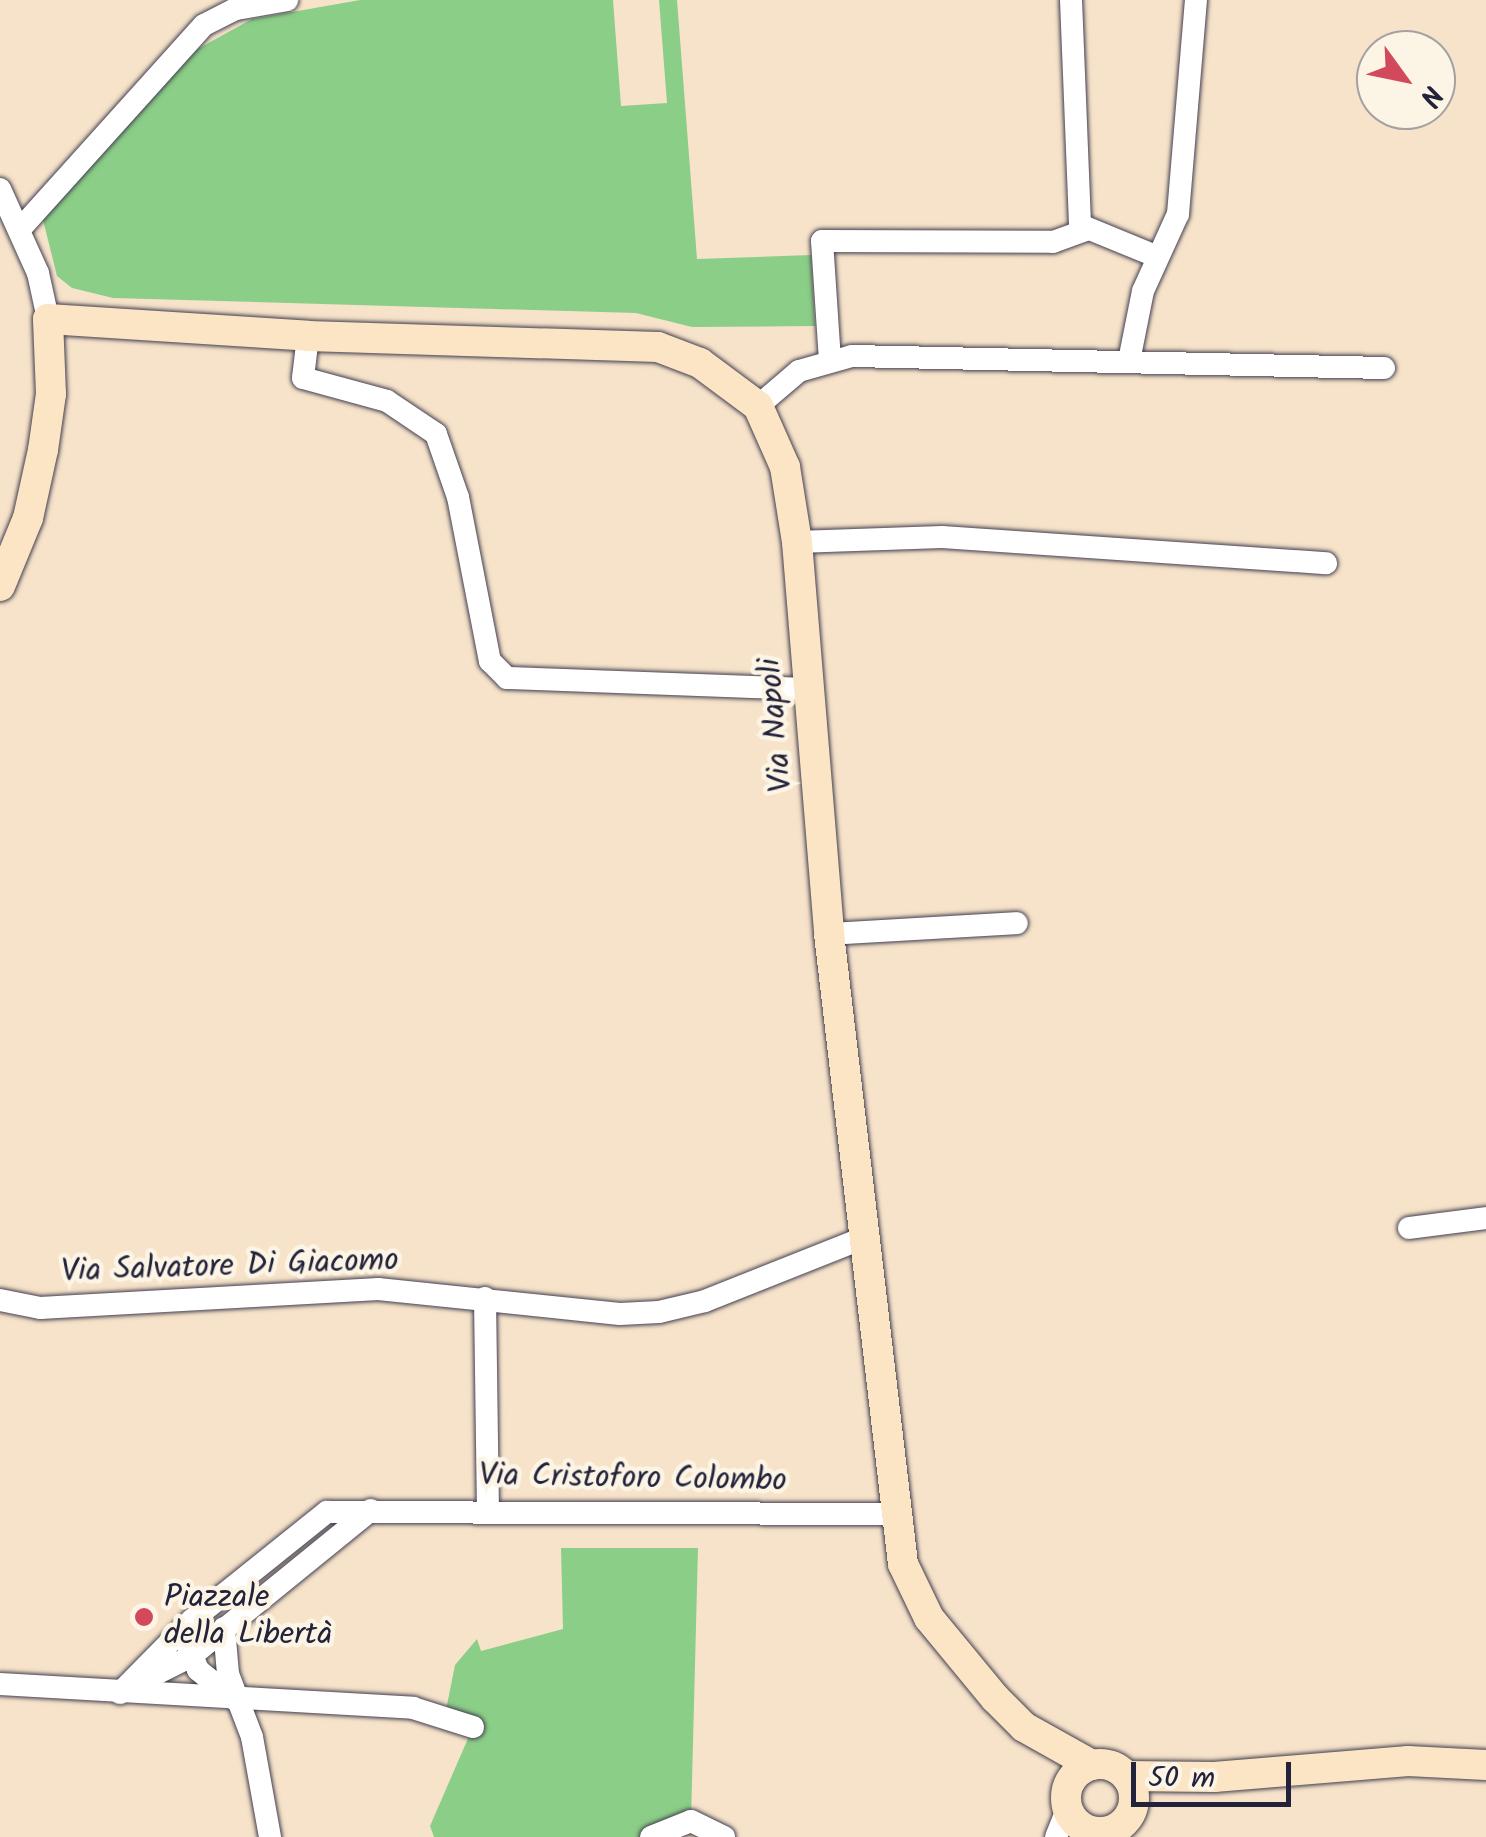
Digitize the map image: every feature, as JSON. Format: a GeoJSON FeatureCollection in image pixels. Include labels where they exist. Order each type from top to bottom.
{"type":"FeatureCollection","features":[{"type":"Feature","properties":{"kind":"street"},"geometry":{"type":"LineString","coordinates":[[21,228],[180,47],[240,4],[287,0]]}},
{"type":"Feature","properties":{"kind":"street"},"geometry":{"type":"LineString","coordinates":[[1071,0],[1076,211],[1086,230]]}},
{"type":"Feature","properties":{"kind":"street"},"geometry":{"type":"LineString","coordinates":[[1129,361],[1144,291],[1178,214],[1196,0]]}},
{"type":"Feature","properties":{"kind":"street"},"geometry":{"type":"LineString","coordinates":[[0,189],[21,228],[48,320],[51,394],[28,518],[0,586]]}},
{"type":"Feature","properties":{"kind":"street"},"geometry":{"type":"LineString","coordinates":[[830,361],[822,241],[1054,242],[1086,230],[1158,257]]}},
{"type":"Feature","properties":{"kind":"street","name":"Via Napoli"},"geometry":{"type":"LineString","coordinates":[[48,320],[308,336],[658,346],[700,363],[758,406],[786,467],[797,542],[829,934],[868,1236],[894,1514],[903,1564],[929,1618],[1024,1726],[1088,1825]]}},
{"type":"Feature","properties":{"kind":"street"},"geometry":{"type":"LineString","coordinates":[[308,336],[304,378],[387,400],[436,434],[458,496],[490,661],[508,678],[809,689]]}},
{"type":"Feature","properties":{"kind":"street"},"geometry":{"type":"LineString","coordinates":[[758,406],[799,371],[830,361],[1129,361],[1384,368]]}},
{"type":"Feature","properties":{"kind":"street"},"geometry":{"type":"LineString","coordinates":[[797,542],[942,536],[1326,563]]}},
{"type":"Feature","properties":{"kind":"street"},"geometry":{"type":"LineString","coordinates":[[829,934],[1017,923]]}},
{"type":"Feature","properties":{"kind":"street"},"geometry":{"type":"LineString","coordinates":[[1408,1228],[1486,1218]]}},
{"type":"Feature","properties":{"kind":"street","name":"Via Salvatore Di Giacomo"},"geometry":{"type":"LineString","coordinates":[[0,1300],[40,1308],[306,1290],[485,1298],[620,1314],[659,1312],[705,1301],[868,1236]]}},
{"type":"Feature","properties":{"kind":"street"},"geometry":{"type":"LineString","coordinates":[[485,1298],[488,1510]]}},
{"type":"Feature","properties":{"kind":"street"},"geometry":{"type":"LineString","coordinates":[[120,1693],[190,1657],[371,1510]]}},
{"type":"Feature","properties":{"kind":"street","name":"Via Cristoforo Colombo"},"geometry":{"type":"LineString","coordinates":[[120,1693],[192,1620],[321,1515],[371,1510],[894,1514]]}},
{"type":"Feature","properties":{"kind":"street"},"geometry":{"type":"LineString","coordinates":[[192,1620],[190,1657],[209,1682],[237,1701]]}},
{"type":"Feature","properties":{"kind":"street"},"geometry":{"type":"LineString","coordinates":[[224,1628],[237,1701],[256,1754],[270,1837]]}},
{"type":"Feature","properties":{"kind":"street"},"geometry":{"type":"LineString","coordinates":[[0,1684],[237,1701],[413,1708],[473,1727]]}},
{"type":"Feature","properties":{"kind":"street","name":"Via Napoli"},"geometry":{"type":"LineString","coordinates":[[1024,1726],[1092,1764],[1126,1776],[1214,1778]]}},
{"type":"Feature","properties":{"kind":"street"},"geometry":{"type":"LineString","coordinates":[[1088,1825],[1214,1778],[1408,1762],[1486,1765]]}},
{"type":"Feature","properties":{"kind":"street"},"geometry":{"type":"LineString","coordinates":[[1088,1825],[1072,1777],[1092,1764]]}},
{"type":"Feature","properties":{"kind":"street"},"geometry":{"type":"LineString","coordinates":[[1088,1825],[1134,1796],[1126,1776]]}},
{"type":"Feature","properties":{"kind":"street"},"geometry":{"type":"LineString","coordinates":[[651,1837],[691,1821],[724,1837]]}},
{"type":"Feature","properties":{"kind":"green space"},"geometry":{"type":"Polygon","coordinates":[[[360,0],[613,0],[621,106],[667,103],[659,0],[677,0],[697,259],[811,255],[815,326],[692,327],[636,313],[113,298],[72,288],[57,276],[42,216],[194,51],[252,19],[360,0]]]}},
{"type":"Feature","properties":{"kind":"green space"},"geometry":{"type":"Polygon","coordinates":[[[561,1548],[698,1548],[691,1821],[678,1837],[434,1837],[430,1826],[473,1727],[445,1715],[455,1665],[477,1639],[481,1651],[563,1629],[561,1548]]]}},
{"type":"Feature","properties":{"kind":"place","name":"Piazzale della Libertà"},"geometry":{"type":"Point","coordinates":[144,1617]}}]}
